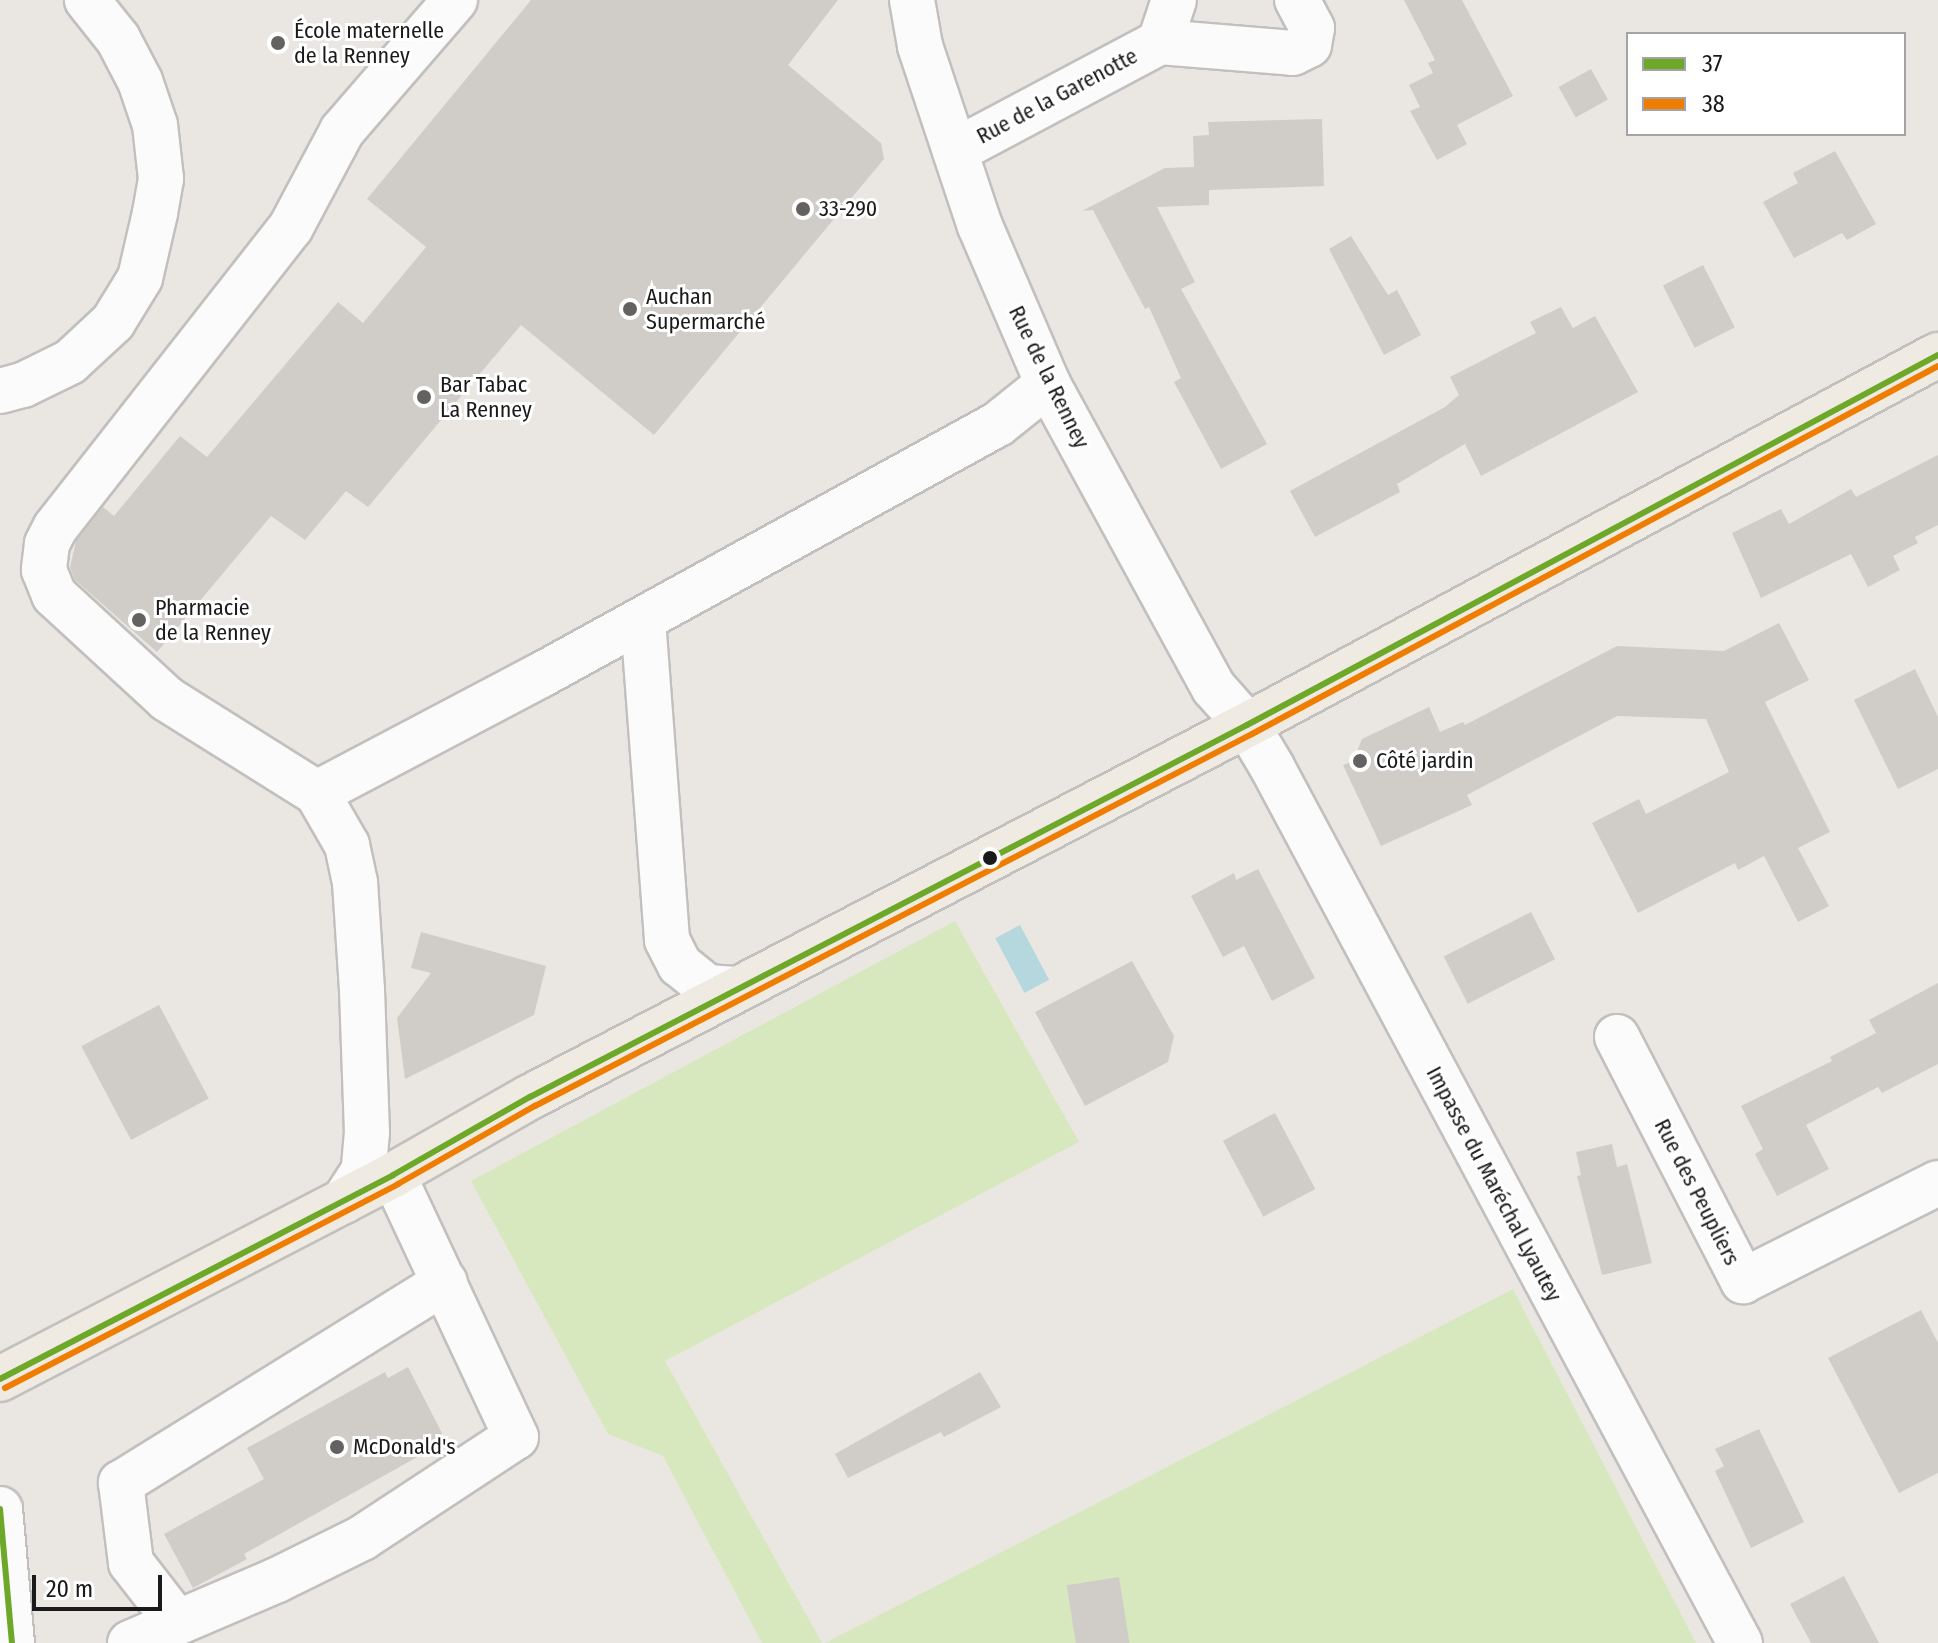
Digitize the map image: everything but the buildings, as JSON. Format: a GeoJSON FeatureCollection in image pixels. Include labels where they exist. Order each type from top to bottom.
{"type":"FeatureCollection","features":[{"type":"Feature","properties":{"kind":"main road"},"geometry":{"type":"LineString","coordinates":[[0,1379],[393,1175],[530,1097],[1247,725],[1318,684],[1938,355]]}},
{"type":"Feature","properties":{"kind":"street"},"geometry":{"type":"LineString","coordinates":[[0,391],[23,385],[70,362],[113,322],[140,278],[152,226],[161,179],[155,125],[140,81],[118,39],[87,0]]}},
{"type":"Feature","properties":{"kind":"street"},"geometry":{"type":"LineString","coordinates":[[344,1201],[364,1170],[365,1157],[361,983],[355,882],[347,845],[317,793],[167,699],[54,595],[44,570],[47,544],[55,528],[291,227],[320,166],[342,131],[455,0]]}},
{"type":"Feature","properties":{"kind":"street","name":"Rue de la Renney"},"geometry":{"type":"LineString","coordinates":[[912,0],[920,46],[980,226],[1048,384],[1214,688],[1247,725]]}},
{"type":"Feature","properties":{"kind":"street","name":"Rue de la Garenotte"},"geometry":{"type":"LineString","coordinates":[[1160,42],[1174,0]]}},
{"type":"Feature","properties":{"kind":"street","name":"Rue de la Garenotte"},"geometry":{"type":"LineString","coordinates":[[955,151],[1160,42],[1293,53],[1309,45],[1312,28],[1297,0]]}},
{"type":"Feature","properties":{"kind":"street"},"geometry":{"type":"LineString","coordinates":[[317,793],[643,620],[998,424],[1048,384]]}},
{"type":"Feature","properties":{"kind":"street"},"geometry":{"type":"LineString","coordinates":[[643,620],[667,902],[667,940],[680,965],[707,987],[738,989]]}},
{"type":"Feature","properties":{"kind":"street","name":"Impasse du Maréchal Lyautey"},"geometry":{"type":"LineString","coordinates":[[1247,725],[1740,1643]]}},
{"type":"Feature","properties":{"kind":"street","name":"Rue des Peupliers"},"geometry":{"type":"LineString","coordinates":[[1617,1037],[1743,1281],[1934,1196]]}},
{"type":"Feature","properties":{"kind":"street"},"geometry":{"type":"LineString","coordinates":[[130,1643],[362,1538],[516,1437],[393,1175]]}},
{"type":"Feature","properties":{"kind":"street"},"geometry":{"type":"LineString","coordinates":[[177,1622],[131,1563],[121,1483],[445,1282]]}},
{"type":"Feature","properties":{"kind":"street"},"geometry":{"type":"LineString","coordinates":[[0,1509],[12,1643]]}},
{"type":"Feature","properties":{"kind":"green space"},"geometry":{"type":"Polygon","coordinates":[[[955,921],[1079,1142],[665,1361],[822,1643],[762,1643],[663,1456],[608,1434],[471,1181],[955,921]]]}},
{"type":"Feature","properties":{"kind":"green space"},"geometry":{"type":"Polygon","coordinates":[[[1513,1289],[1696,1643],[825,1643],[1513,1289]]]}},
{"type":"Feature","properties":{"kind":"water"},"geometry":{"type":"Polygon","coordinates":[[[1020,925],[1049,980],[1024,993],[995,938],[1020,925]]]}},
{"type":"Feature","properties":{"kind":"transit line","name":"37"},"geometry":{"type":"LineString","coordinates":[[0,1379],[393,1175],[530,1097],[1247,725],[1938,355]]}},
{"type":"Feature","properties":{"kind":"transit line","name":"38"},"geometry":{"type":"LineString","coordinates":[[5,1388],[398,1184],[535,1106],[1252,734],[1938,366]]}},
{"type":"Feature","properties":{"kind":"transit line","name":"37"},"geometry":{"type":"LineString","coordinates":[[0,1509],[12,1643]]}},
{"type":"Feature","properties":{"kind":"place","name":"École maternelle de la Renney"},"geometry":{"type":"Point","coordinates":[278,43]}},
{"type":"Feature","properties":{"kind":"place","name":"33-290"},"geometry":{"type":"Point","coordinates":[803,209]}},
{"type":"Feature","properties":{"kind":"place","name":"Auchan Supermarché"},"geometry":{"type":"Point","coordinates":[630,309]}},
{"type":"Feature","properties":{"kind":"place","name":"Bar Tabac La Renney"},"geometry":{"type":"Point","coordinates":[424,397]}},
{"type":"Feature","properties":{"kind":"place","name":"Pharmacie de la Renney"},"geometry":{"type":"Point","coordinates":[139,620]}},
{"type":"Feature","properties":{"kind":"place","name":"Côté jardin"},"geometry":{"type":"Point","coordinates":[1360,761]}},
{"type":"Feature","properties":{"kind":"place","name":"McDonald's"},"geometry":{"type":"Point","coordinates":[337,1447]}}]}
